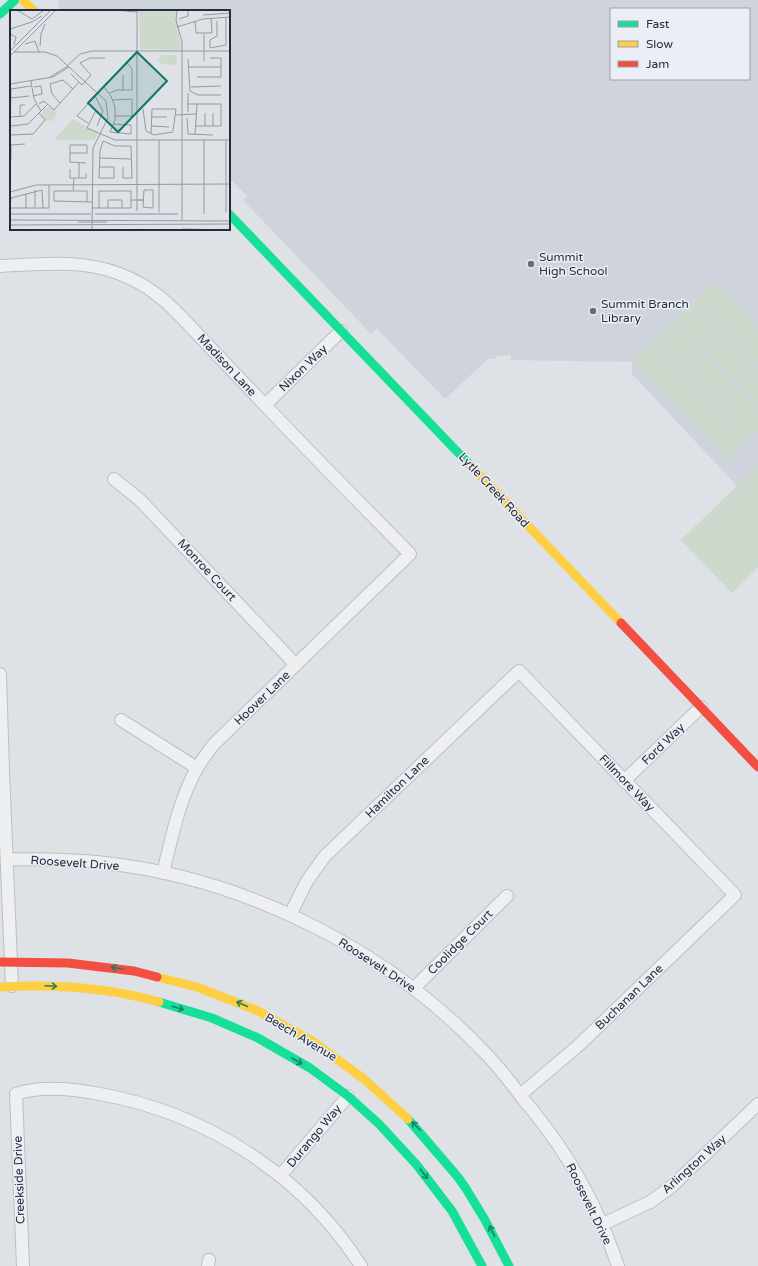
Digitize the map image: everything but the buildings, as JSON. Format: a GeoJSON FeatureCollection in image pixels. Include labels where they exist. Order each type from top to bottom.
{"type":"FeatureCollection","features":[{"type":"Feature","properties":{"kind":"main road"},"geometry":{"type":"LineString","coordinates":[[0,14],[15,0]]}},
{"type":"Feature","properties":{"kind":"main road"},"geometry":{"type":"LineString","coordinates":[[23,0],[33,10]]}},
{"type":"Feature","properties":{"kind":"main road","name":"Lytle Creek Road"},"geometry":{"type":"LineString","coordinates":[[230,215],[758,767]]}},
{"type":"Feature","properties":{"kind":"main road","name":"Beech Avenue"},"geometry":{"type":"LineString","coordinates":[[5,962],[68,962],[119,968],[174,980],[220,994],[273,1018],[325,1049],[393,1103],[423,1134],[458,1177],[490,1228],[510,1266]]}},
{"type":"Feature","properties":{"kind":"main road","name":"Beech Avenue"},"geometry":{"type":"LineString","coordinates":[[6,987],[37,986],[97,989],[152,1000],[212,1018],[258,1038],[310,1068],[348,1096],[379,1124],[416,1164],[452,1211],[482,1266]]}},
{"type":"Feature","properties":{"kind":"street","name":"Madison Lane"},"geometry":{"type":"LineString","coordinates":[[0,266],[60,263],[75,264],[109,270],[137,281],[155,292],[174,308],[265,405],[410,554]]}},
{"type":"Feature","properties":{"kind":"street","name":"Nixon Way"},"geometry":{"type":"LineString","coordinates":[[265,405],[341,331]]}},
{"type":"Feature","properties":{"kind":"street","name":"Monroe Court"},"geometry":{"type":"LineString","coordinates":[[114,479],[140,500],[296,665]]}},
{"type":"Feature","properties":{"kind":"street","name":"Hoover Lane"},"geometry":{"type":"LineString","coordinates":[[163,873],[175,822],[185,794],[197,768],[213,745],[410,554]]}},
{"type":"Feature","properties":{"kind":"street","name":"Fillmore Way"},"geometry":{"type":"LineString","coordinates":[[519,671],[735,895]]}},
{"type":"Feature","properties":{"kind":"street","name":"Hamilton Lane"},"geometry":{"type":"LineString","coordinates":[[290,915],[308,881],[325,856],[519,671]]}},
{"type":"Feature","properties":{"kind":"street"},"geometry":{"type":"LineString","coordinates":[[0,674],[6,860],[6,987]]}},
{"type":"Feature","properties":{"kind":"street","name":"Ford Way"},"geometry":{"type":"LineString","coordinates":[[624,781],[701,707]]}},
{"type":"Feature","properties":{"kind":"street"},"geometry":{"type":"LineString","coordinates":[[121,720],[197,768]]}},
{"type":"Feature","properties":{"kind":"street","name":"Roosevelt Drive"},"geometry":{"type":"LineString","coordinates":[[6,860],[70,860],[106,863],[163,873],[251,899],[290,915],[353,947],[414,988],[480,1047],[500,1069],[560,1148],[580,1182],[601,1225],[618,1266]]}},
{"type":"Feature","properties":{"kind":"street","name":"Buchanan Lane"},"geometry":{"type":"LineString","coordinates":[[520,1095],[578,1046],[735,895]]}},
{"type":"Feature","properties":{"kind":"street","name":"Coolidge Court"},"geometry":{"type":"LineString","coordinates":[[414,988],[507,896]]}},
{"type":"Feature","properties":{"kind":"street","name":"Creekside Drive"},"geometry":{"type":"LineString","coordinates":[[22,1266],[16,1094],[37,1089],[76,1090],[109,1095],[138,1102],[168,1112],[213,1132],[255,1157],[280,1176]]}},
{"type":"Feature","properties":{"kind":"street","name":"Durango Way"},"geometry":{"type":"LineString","coordinates":[[280,1176],[348,1096]]}},
{"type":"Feature","properties":{"kind":"street","name":"Arlington Way"},"geometry":{"type":"LineString","coordinates":[[601,1225],[650,1202],[671,1188],[758,1104]]}},
{"type":"Feature","properties":{"kind":"street"},"geometry":{"type":"LineString","coordinates":[[280,1176],[297,1190],[326,1219],[344,1241],[361,1266]]}},
{"type":"Feature","properties":{"kind":"shaded area","name":"Summit High School"},"geometry":{"type":"Polygon","coordinates":[[[59,0],[758,0],[758,567],[732,593],[681,540],[737,486],[632,374],[632,362],[511,360],[511,355],[496,356],[495,359],[488,359],[445,399],[377,329],[371,334],[243,200],[247,196],[230,179],[230,10],[61,10],[58,7],[59,0]]]}},
{"type":"Feature","properties":{"kind":"shaded area"},"geometry":{"type":"Polygon","coordinates":[[[715,282],[746,315],[727,333],[696,301],[715,282]]]}},
{"type":"Feature","properties":{"kind":"shaded area"},"geometry":{"type":"Polygon","coordinates":[[[694,302],[725,335],[706,353],[675,321],[694,302]]]}},
{"type":"Feature","properties":{"kind":"shaded area"},"geometry":{"type":"Polygon","coordinates":[[[747,315],[758,327],[758,366],[727,334],[747,315]]]}},
{"type":"Feature","properties":{"kind":"shaded area"},"geometry":{"type":"Polygon","coordinates":[[[674,322],[705,355],[685,373],[654,341],[674,322]]]}},
{"type":"Feature","properties":{"kind":"shaded area"},"geometry":{"type":"Polygon","coordinates":[[[726,336],[757,368],[738,386],[707,354],[726,336]]]}},
{"type":"Feature","properties":{"kind":"shaded area"},"geometry":{"type":"Polygon","coordinates":[[[652,342],[683,375],[664,393],[633,361],[652,342]]]}},
{"type":"Feature","properties":{"kind":"shaded area"},"geometry":{"type":"Polygon","coordinates":[[[706,356],[736,388],[717,406],[686,374],[706,356]]]}},
{"type":"Feature","properties":{"kind":"shaded area"},"geometry":{"type":"Polygon","coordinates":[[[758,368],[758,407],[739,387],[758,368]]]}},
{"type":"Feature","properties":{"kind":"shaded area"},"geometry":{"type":"Polygon","coordinates":[[[684,375],[715,408],[696,426],[665,394],[684,375]]]}},
{"type":"Feature","properties":{"kind":"shaded area"},"geometry":{"type":"Polygon","coordinates":[[[737,388],[758,410],[758,430],[749,439],[718,407],[737,388]]]}},
{"type":"Feature","properties":{"kind":"shaded area"},"geometry":{"type":"Polygon","coordinates":[[[717,408],[748,440],[728,459],[697,427],[717,408]]]}},
{"type":"Feature","properties":{"kind":"shaded area"},"geometry":{"type":"Polygon","coordinates":[[[758,466],[758,567],[732,593],[681,540],[758,466]]]}},
{"type":"Feature","properties":{"kind":"traffic: fast"},"geometry":{"type":"LineString","coordinates":[[0,14],[15,0]]}},
{"type":"Feature","properties":{"kind":"traffic: fast"},"geometry":{"type":"LineString","coordinates":[[230,215],[470,465]]}},
{"type":"Feature","properties":{"kind":"traffic: fast"},"geometry":{"type":"LineString","coordinates":[[159,1002],[212,1018],[258,1038],[310,1068],[348,1096],[379,1124],[416,1164],[452,1211],[482,1266]]}},
{"type":"Feature","properties":{"kind":"traffic: fast"},"geometry":{"type":"LineString","coordinates":[[408,1119],[465,1187],[485,1220],[509,1266]]}},
{"type":"Feature","properties":{"kind":"traffic: slow"},"geometry":{"type":"LineString","coordinates":[[23,0],[33,10]]}},
{"type":"Feature","properties":{"kind":"traffic: slow"},"geometry":{"type":"LineString","coordinates":[[470,465],[621,623]]}},
{"type":"Feature","properties":{"kind":"traffic: slow"},"geometry":{"type":"LineString","coordinates":[[157,977],[197,987],[256,1010],[312,1041],[364,1079],[408,1119]]}},
{"type":"Feature","properties":{"kind":"traffic: slow"},"geometry":{"type":"LineString","coordinates":[[0,987],[60,986],[120,993],[159,1002]]}},
{"type":"Feature","properties":{"kind":"traffic: jam"},"geometry":{"type":"LineString","coordinates":[[621,623],[758,767]]}},
{"type":"Feature","properties":{"kind":"traffic: jam"},"geometry":{"type":"LineString","coordinates":[[0,962],[68,963],[134,971],[157,977]]}},
{"type":"Feature","properties":{"kind":"place","name":"Summit High School"},"geometry":{"type":"Point","coordinates":[531,264]}},
{"type":"Feature","properties":{"kind":"place","name":"Summit Branch Library"},"geometry":{"type":"Point","coordinates":[593,311]}}]}
